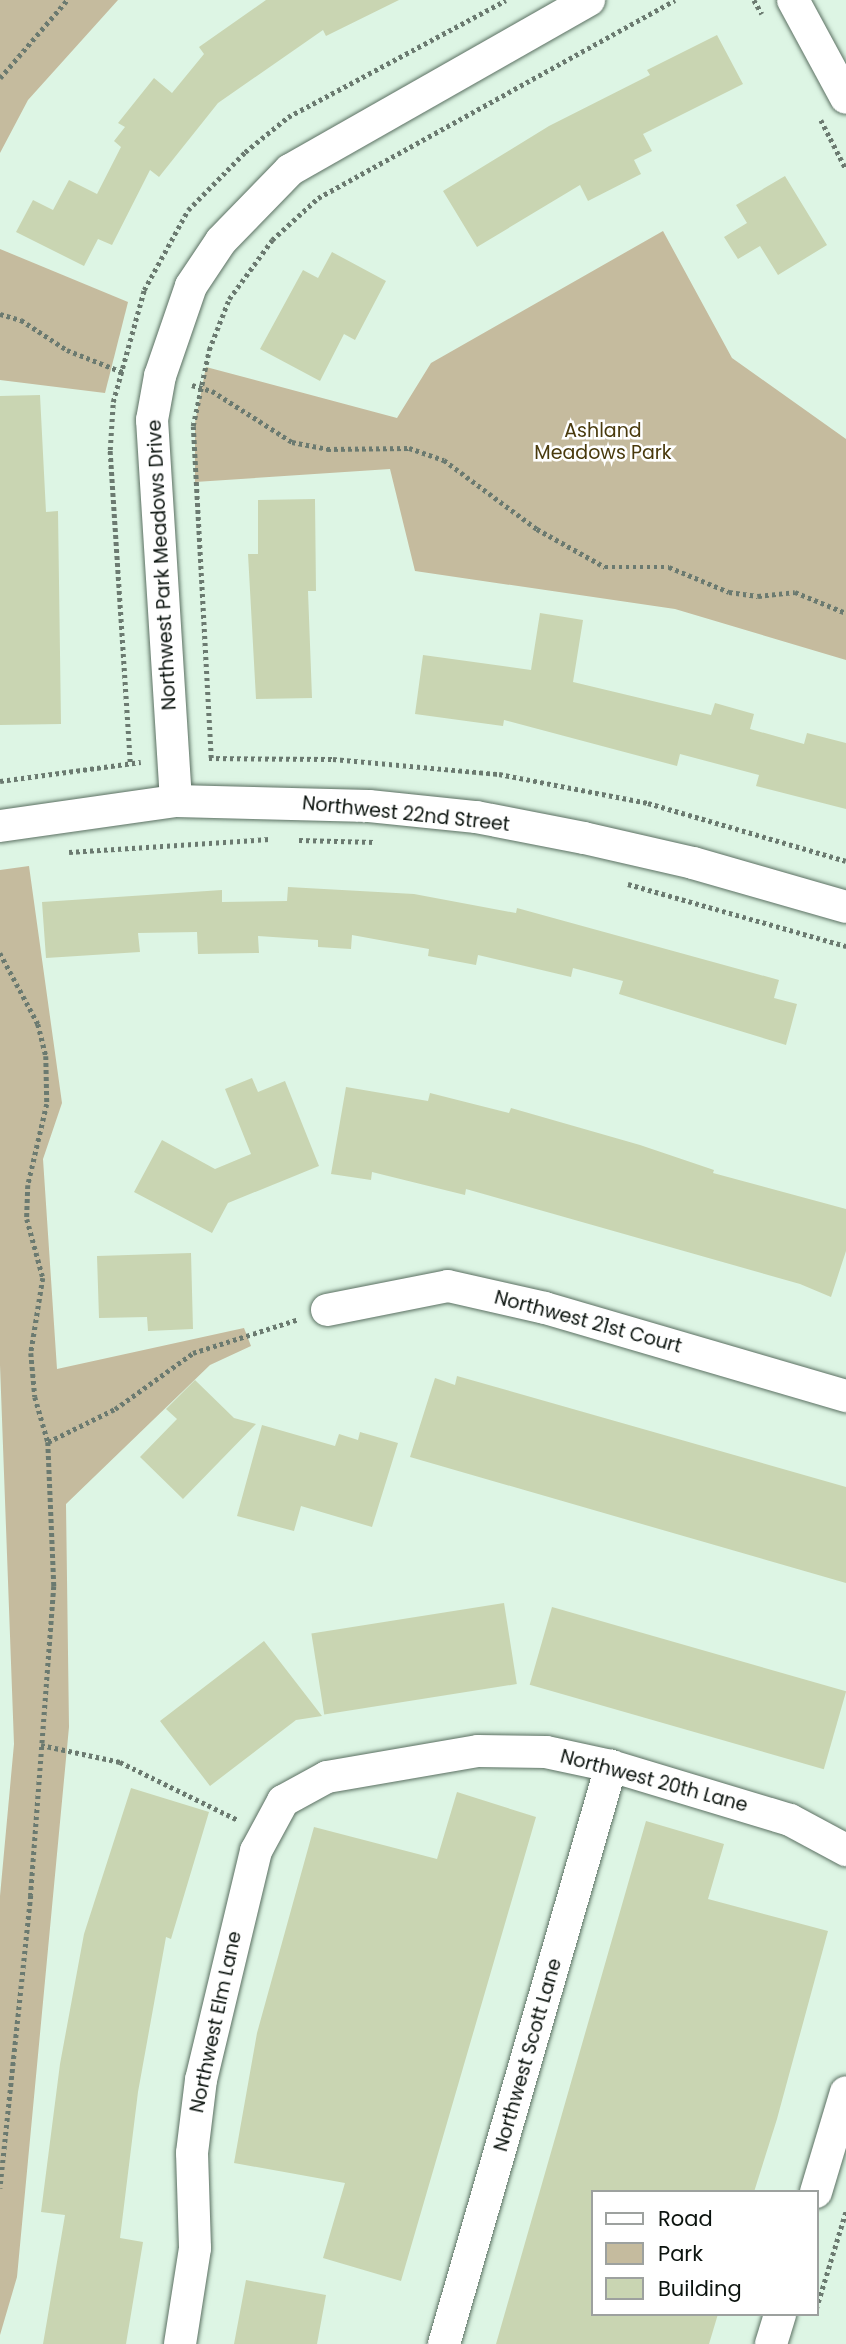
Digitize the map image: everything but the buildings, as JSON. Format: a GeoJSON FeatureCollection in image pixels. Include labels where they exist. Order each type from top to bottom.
{"type":"FeatureCollection","features":[{"type":"Feature","properties":{"kind":"street","name":"Northwest Park Meadows Drive"},"geometry":{"type":"LineString","coordinates":[[176,801],[152,421],[160,376],[191,286],[221,240],[289,170],[589,0]]}},
{"type":"Feature","properties":{"kind":"street"},"geometry":{"type":"LineString","coordinates":[[793,0],[846,98]]}},
{"type":"Feature","properties":{"kind":"street","name":"Northwest 22nd Street"},"geometry":{"type":"LineString","coordinates":[[0,826],[176,801],[343,804],[476,817],[693,863],[846,907]]}},
{"type":"Feature","properties":{"kind":"street","name":"Northwest 21st Court"},"geometry":{"type":"LineString","coordinates":[[327,1310],[447,1286],[545,1308],[846,1396]]}},
{"type":"Feature","properties":{"kind":"street","name":"Northwest 20th Lane"},"geometry":{"type":"LineString","coordinates":[[370,1770],[478,1751],[546,1752],[611,1766],[790,1819],[846,1850]]}},
{"type":"Feature","properties":{"kind":"street","name":"Northwest Scott Lane"},"geometry":{"type":"LineString","coordinates":[[444,2344],[611,1766]]}},
{"type":"Feature","properties":{"kind":"street","name":"Northwest Elm Lane"},"geometry":{"type":"LineString","coordinates":[[180,2344],[195,2248],[192,2153],[201,2080],[239,1916],[264,1833],[284,1801],[303,1787],[370,1770]]}},
{"type":"Feature","properties":{"kind":"street"},"geometry":{"type":"LineString","coordinates":[[817,2190],[844,2103]]}},
{"type":"Feature","properties":{"kind":"street"},"geometry":{"type":"LineString","coordinates":[[771,2344],[779,2316]]}},
{"type":"Feature","properties":{"kind":"path"},"geometry":{"type":"LineString","coordinates":[[0,78],[67,0]]}},
{"type":"Feature","properties":{"kind":"path"},"geometry":{"type":"LineString","coordinates":[[211,758],[192,450],[200,388],[209,350],[229,299],[272,240],[318,198],[675,0]]}},
{"type":"Feature","properties":{"kind":"path"},"geometry":{"type":"LineString","coordinates":[[0,314],[21,320],[67,350],[122,373],[160,376],[200,388],[261,420],[292,442],[327,450],[409,448],[444,460],[537,529],[606,567],[669,567],[729,592],[758,596],[795,592],[846,613]]}},
{"type":"Feature","properties":{"kind":"path"},"geometry":{"type":"LineString","coordinates":[[54,854],[281,839]]}},
{"type":"Feature","properties":{"kind":"path"},"geometry":{"type":"LineString","coordinates":[[293,840],[380,842]]}},
{"type":"Feature","properties":{"kind":"path"},"geometry":{"type":"LineString","coordinates":[[617,881],[846,946]]}},
{"type":"Feature","properties":{"kind":"path"},"geometry":{"type":"LineString","coordinates":[[0,953],[38,1024],[46,1056],[47,1104],[28,1185],[27,1219],[43,1278],[31,1353],[35,1397],[48,1442],[54,1586],[20,2024],[0,2188]]}},
{"type":"Feature","properties":{"kind":"path"},"geometry":{"type":"LineString","coordinates":[[48,1442],[115,1409],[193,1353],[327,1310]]}},
{"type":"Feature","properties":{"kind":"path"},"geometry":{"type":"LineString","coordinates":[[41,1745],[120,1762],[264,1833]]}},
{"type":"Feature","properties":{"kind":"path"},"geometry":{"type":"LineString","coordinates":[[818,2302],[846,2211]]}},
{"type":"Feature","properties":{"kind":"green space"},"geometry":{"type":"Polygon","coordinates":[[[0,0],[118,0],[28,100],[0,153],[0,0]]]}},
{"type":"Feature","properties":{"kind":"green space","name":"Ashland Meadows Park"},"geometry":{"type":"Polygon","coordinates":[[[663,231],[732,358],[846,439],[846,660],[675,609],[415,571],[390,469],[195,482],[195,423],[206,367],[397,418],[431,363],[663,231]]]}},
{"type":"Feature","properties":{"kind":"green space"},"geometry":{"type":"Polygon","coordinates":[[[0,249],[128,302],[105,393],[0,380],[0,249]]]}},
{"type":"Feature","properties":{"kind":"green space"},"geometry":{"type":"Polygon","coordinates":[[[29,866],[62,1103],[43,1159],[57,1369],[244,1328],[251,1346],[210,1365],[66,1504],[69,1727],[17,2277],[0,2335],[0,1896],[14,1744],[0,1365],[0,870],[29,866]]]}}]}
